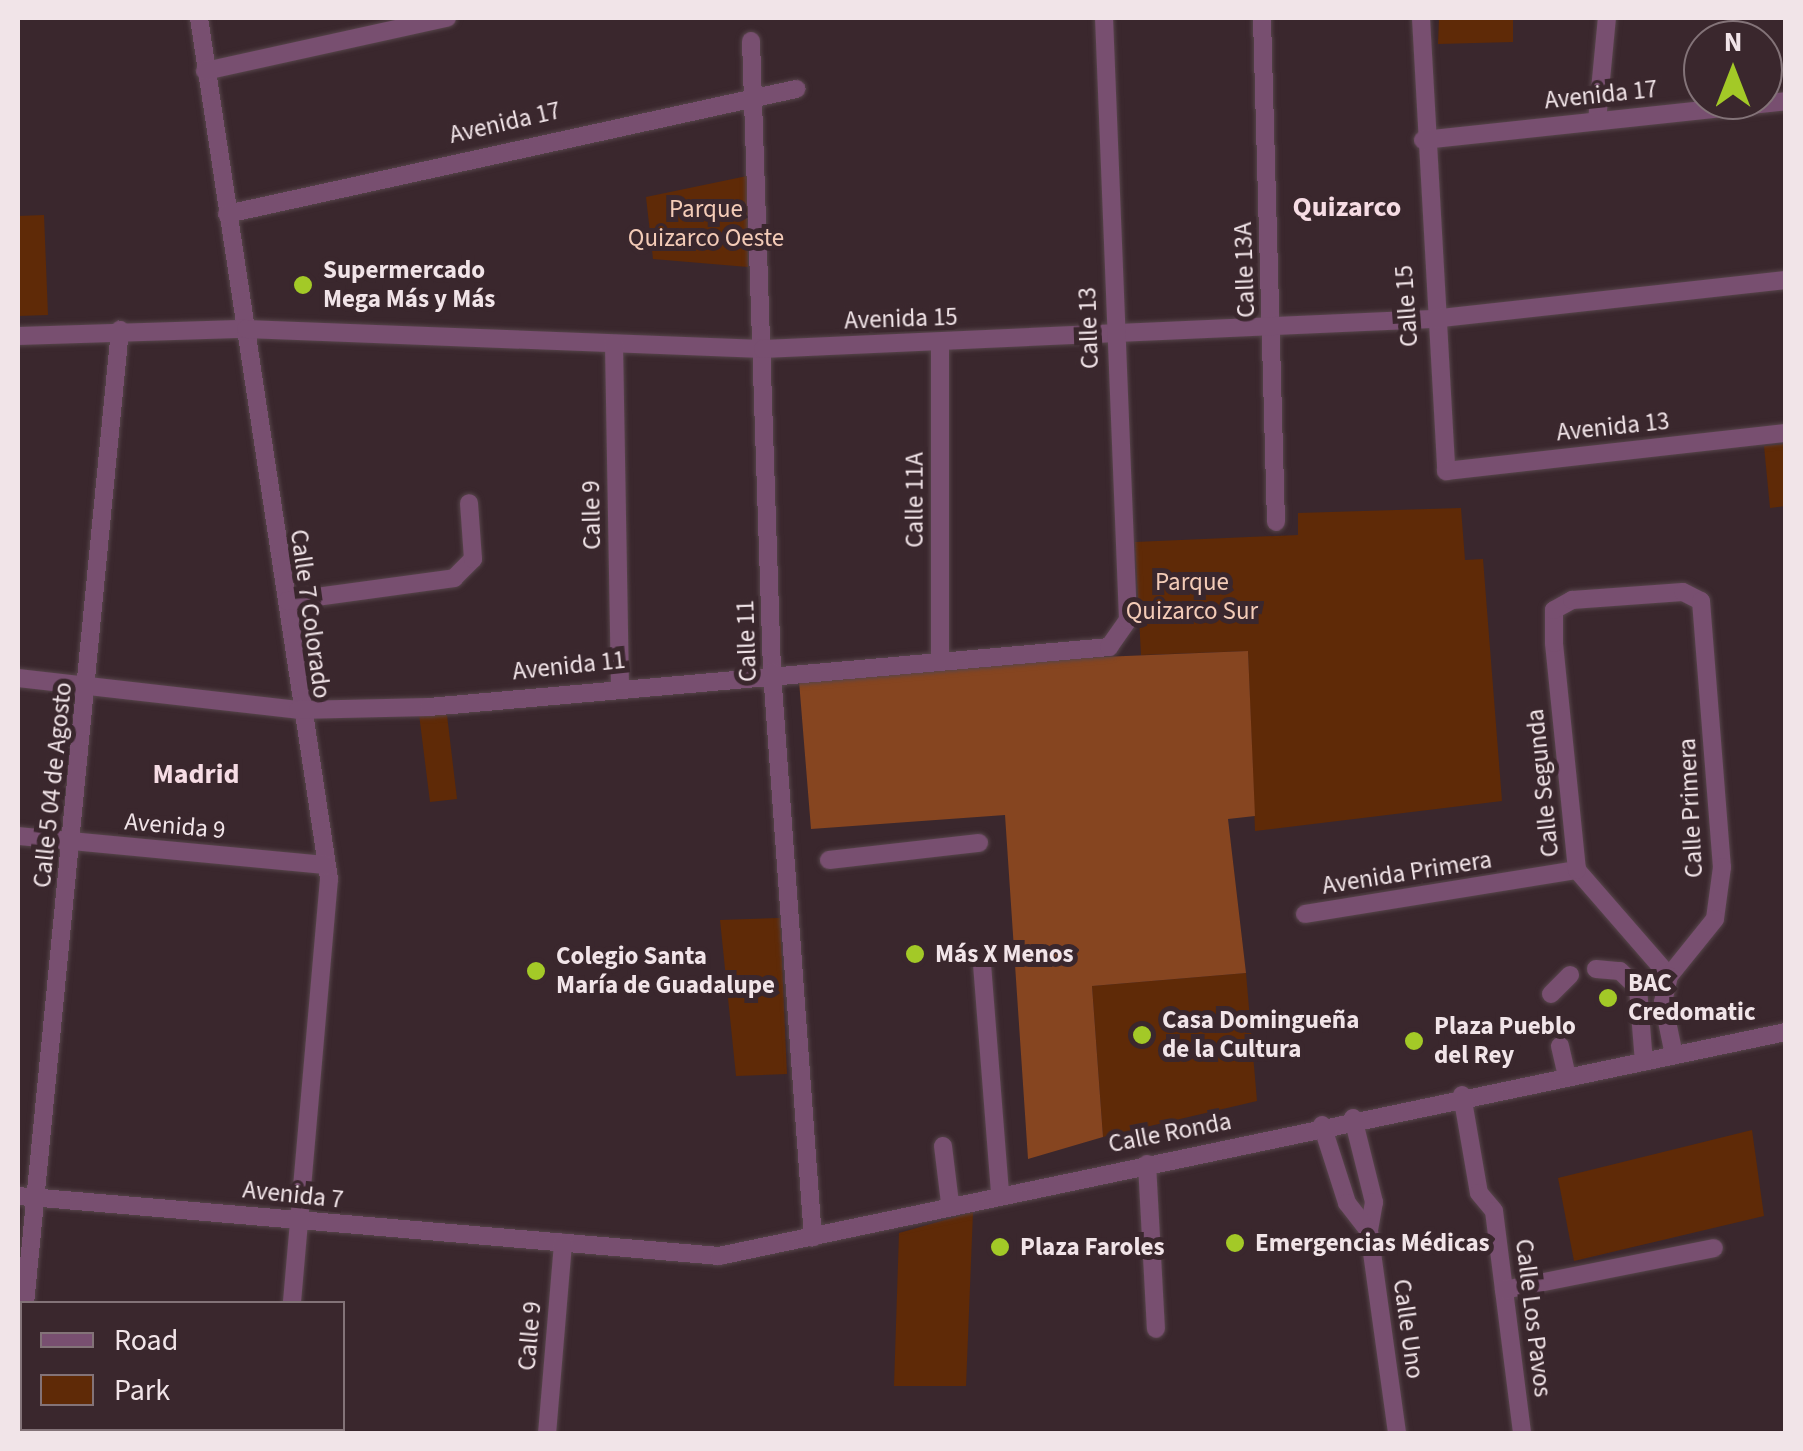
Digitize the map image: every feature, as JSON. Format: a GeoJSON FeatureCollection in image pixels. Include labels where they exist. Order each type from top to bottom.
{"type":"FeatureCollection","features":[{"type":"Feature","properties":{"kind":"street","name":"Calle 7 Colorado"},"geometry":{"type":"LineString","coordinates":[[199,18],[287,600],[298,710],[327,865],[328,951],[292,1301]]}},
{"type":"Feature","properties":{"kind":"street"},"geometry":{"type":"LineString","coordinates":[[205,71],[446,18]]}},
{"type":"Feature","properties":{"kind":"street","name":"Calle 13"},"geometry":{"type":"LineString","coordinates":[[1104,18],[1124,636]]}},
{"type":"Feature","properties":{"kind":"street","name":"Calle 13A"},"geometry":{"type":"LineString","coordinates":[[1262,18],[1276,522]]}},
{"type":"Feature","properties":{"kind":"street","name":"Calle 15"},"geometry":{"type":"LineString","coordinates":[[1420,18],[1432,319],[1446,471]]}},
{"type":"Feature","properties":{"kind":"street"},"geometry":{"type":"LineString","coordinates":[[1597,120],[1607,18]]}},
{"type":"Feature","properties":{"kind":"street","name":"Calle 11"},"geometry":{"type":"LineString","coordinates":[[751,42],[772,672],[812,1238]]}},
{"type":"Feature","properties":{"kind":"street","name":"Avenida 17"},"geometry":{"type":"LineString","coordinates":[[227,214],[752,92],[796,89]]}},
{"type":"Feature","properties":{"kind":"street","name":"Avenida 17"},"geometry":{"type":"LineString","coordinates":[[1422,140],[1786,101]]}},
{"type":"Feature","properties":{"kind":"street","name":"Avenida 15"},"geometry":{"type":"LineString","coordinates":[[18,336],[246,329],[763,349],[1432,319],[1786,280]]}},
{"type":"Feature","properties":{"kind":"street","name":"Calle 5 04 de Agosto"},"geometry":{"type":"LineString","coordinates":[[25,1301],[26,1197],[73,841],[120,330]]}},
{"type":"Feature","properties":{"kind":"street","name":"Calle 11A"},"geometry":{"type":"LineString","coordinates":[[940,342],[940,657]]}},
{"type":"Feature","properties":{"kind":"street","name":"Calle 9"},"geometry":{"type":"LineString","coordinates":[[614,344],[620,685]]}},
{"type":"Feature","properties":{"kind":"street","name":"Avenida 13"},"geometry":{"type":"LineString","coordinates":[[1446,471],[1786,433]]}},
{"type":"Feature","properties":{"kind":"street"},"geometry":{"type":"LineString","coordinates":[[287,600],[454,578],[473,559],[469,503]]}},
{"type":"Feature","properties":{"kind":"street","name":"Calle Primera"},"geometry":{"type":"LineString","coordinates":[[1554,610],[1572,600],[1683,592],[1701,601],[1722,867],[1715,919],[1669,976]]}},
{"type":"Feature","properties":{"kind":"street","name":"Calle Segunda"},"geometry":{"type":"LineString","coordinates":[[1554,610],[1577,870],[1669,976]]}},
{"type":"Feature","properties":{"kind":"street","name":"Avenida 11"},"geometry":{"type":"LineString","coordinates":[[18,678],[298,710],[429,707],[620,685],[940,657],[1109,647],[1124,636]]}},
{"type":"Feature","properties":{"kind":"street","name":"Avenida 9"},"geometry":{"type":"LineString","coordinates":[[18,836],[327,865]]}},
{"type":"Feature","properties":{"kind":"street"},"geometry":{"type":"LineString","coordinates":[[828,860],[979,843]]}},
{"type":"Feature","properties":{"kind":"street","name":"Avenida Primera"},"geometry":{"type":"LineString","coordinates":[[1305,914],[1577,870]]}},
{"type":"Feature","properties":{"kind":"street"},"geometry":{"type":"LineString","coordinates":[[982,964],[1000,1191]]}},
{"type":"Feature","properties":{"kind":"street"},"geometry":{"type":"LineString","coordinates":[[1596,969],[1620,971],[1638,988],[1644,1062]]}},
{"type":"Feature","properties":{"kind":"street"},"geometry":{"type":"LineString","coordinates":[[1550,994],[1570,975]]}},
{"type":"Feature","properties":{"kind":"street"},"geometry":{"type":"LineString","coordinates":[[1669,976],[1663,1002],[1674,1055]]}},
{"type":"Feature","properties":{"kind":"street","name":"Calle Ronda"},"geometry":{"type":"LineString","coordinates":[[563,1243],[719,1256],[812,1238],[1000,1191],[1786,1032]]}},
{"type":"Feature","properties":{"kind":"street"},"geometry":{"type":"LineString","coordinates":[[1560,1046],[1567,1076]]}},
{"type":"Feature","properties":{"kind":"street","name":"Calle Los Pavos"},"geometry":{"type":"LineString","coordinates":[[1462,1095],[1504,1290],[1522,1434]]}},
{"type":"Feature","properties":{"kind":"street","name":"Calle Uno"},"geometry":{"type":"LineString","coordinates":[[1353,1118],[1374,1202],[1370,1231],[1396,1434]]}},
{"type":"Feature","properties":{"kind":"street","name":"Calle Uno"},"geometry":{"type":"LineString","coordinates":[[1322,1125],[1347,1204],[1370,1231]]}},
{"type":"Feature","properties":{"kind":"street"},"geometry":{"type":"LineString","coordinates":[[943,1146],[950,1202]]}},
{"type":"Feature","properties":{"kind":"street"},"geometry":{"type":"LineString","coordinates":[[1146,1164],[1156,1329]]}},
{"type":"Feature","properties":{"kind":"street","name":"Avenida 7"},"geometry":{"type":"LineString","coordinates":[[26,1197],[563,1243]]}},
{"type":"Feature","properties":{"kind":"street","name":"Calle 9"},"geometry":{"type":"LineString","coordinates":[[547,1434],[563,1243]]}},
{"type":"Feature","properties":{"kind":"street"},"geometry":{"type":"LineString","coordinates":[[1504,1290],[1714,1248]]}},
{"type":"Feature","properties":{"kind":"street"},"geometry":{"type":"LineString","coordinates":[[18,1399],[20,1368]]}},
{"type":"Feature","properties":{"kind":"green space"},"geometry":{"type":"Polygon","coordinates":[[[1439,18],[1513,18],[1513,42],[1438,44],[1439,18]]]}},
{"type":"Feature","properties":{"kind":"green space","name":"Parque Quizarco Oeste"},"geometry":{"type":"Polygon","coordinates":[[[747,176],[748,267],[653,259],[646,197],[747,176]]]}},
{"type":"Feature","properties":{"kind":"green space"},"geometry":{"type":"Polygon","coordinates":[[[44,215],[48,315],[18,316],[18,216],[44,215]]]}},
{"type":"Feature","properties":{"kind":"green space"},"geometry":{"type":"Polygon","coordinates":[[[1785,444],[1785,506],[1770,508],[1764,446],[1785,444]]]}},
{"type":"Feature","properties":{"kind":"green space","name":"Parque Quizarco Sur"},"geometry":{"type":"Polygon","coordinates":[[[1461,508],[1465,560],[1483,559],[1502,801],[1255,831],[1248,651],[1141,655],[1135,542],[1298,535],[1298,513],[1461,508]]]}},
{"type":"Feature","properties":{"kind":"green space"},"geometry":{"type":"Polygon","coordinates":[[[419,714],[447,715],[457,799],[430,802],[419,714]]]}},
{"type":"Feature","properties":{"kind":"green space"},"geometry":{"type":"Polygon","coordinates":[[[780,918],[787,1074],[736,1076],[720,920],[780,918]]]}},
{"type":"Feature","properties":{"kind":"green space"},"geometry":{"type":"Polygon","coordinates":[[[1246,973],[1257,1101],[1103,1137],[1092,986],[1246,973]]]}},
{"type":"Feature","properties":{"kind":"green space"},"geometry":{"type":"Polygon","coordinates":[[[1752,1130],[1764,1216],[1574,1261],[1558,1178],[1752,1130]]]}},
{"type":"Feature","properties":{"kind":"green space"},"geometry":{"type":"Polygon","coordinates":[[[973,1212],[966,1386],[894,1386],[899,1233],[973,1212]]]}},
{"type":"Feature","properties":{"kind":"shaded area"},"geometry":{"type":"Polygon","coordinates":[[[1248,651],[1255,816],[1228,819],[1246,973],[1092,986],[1103,1137],[1028,1159],[1005,815],[811,829],[799,681],[809,669],[1248,651]]]}},
{"type":"Feature","properties":{"kind":"place","name":"Supermercado Mega Más y Más"},"geometry":{"type":"Point","coordinates":[303,285]}},
{"type":"Feature","properties":{"kind":"place","name":"Más X Menos"},"geometry":{"type":"Point","coordinates":[915,954]}},
{"type":"Feature","properties":{"kind":"place","name":"Colegio Santa María de Guadalupe"},"geometry":{"type":"Point","coordinates":[536,971]}},
{"type":"Feature","properties":{"kind":"place","name":"BAC Credomatic"},"geometry":{"type":"Point","coordinates":[1608,998]}},
{"type":"Feature","properties":{"kind":"place","name":"Casa Domingueña de la Cultura"},"geometry":{"type":"Point","coordinates":[1142,1035]}},
{"type":"Feature","properties":{"kind":"place","name":"Plaza Pueblo del Rey"},"geometry":{"type":"Point","coordinates":[1414,1041]}},
{"type":"Feature","properties":{"kind":"place","name":"Emergencias Médicas"},"geometry":{"type":"Point","coordinates":[1235,1243]}},
{"type":"Feature","properties":{"kind":"place","name":"Plaza Faroles"},"geometry":{"type":"Point","coordinates":[1000,1247]}},
{"type":"Feature","properties":{"kind":"district","name":"Quizarco"},"geometry":{"type":"Point","coordinates":[1347,207]}},
{"type":"Feature","properties":{"kind":"district","name":"Madrid"},"geometry":{"type":"Point","coordinates":[196,774]}}]}
